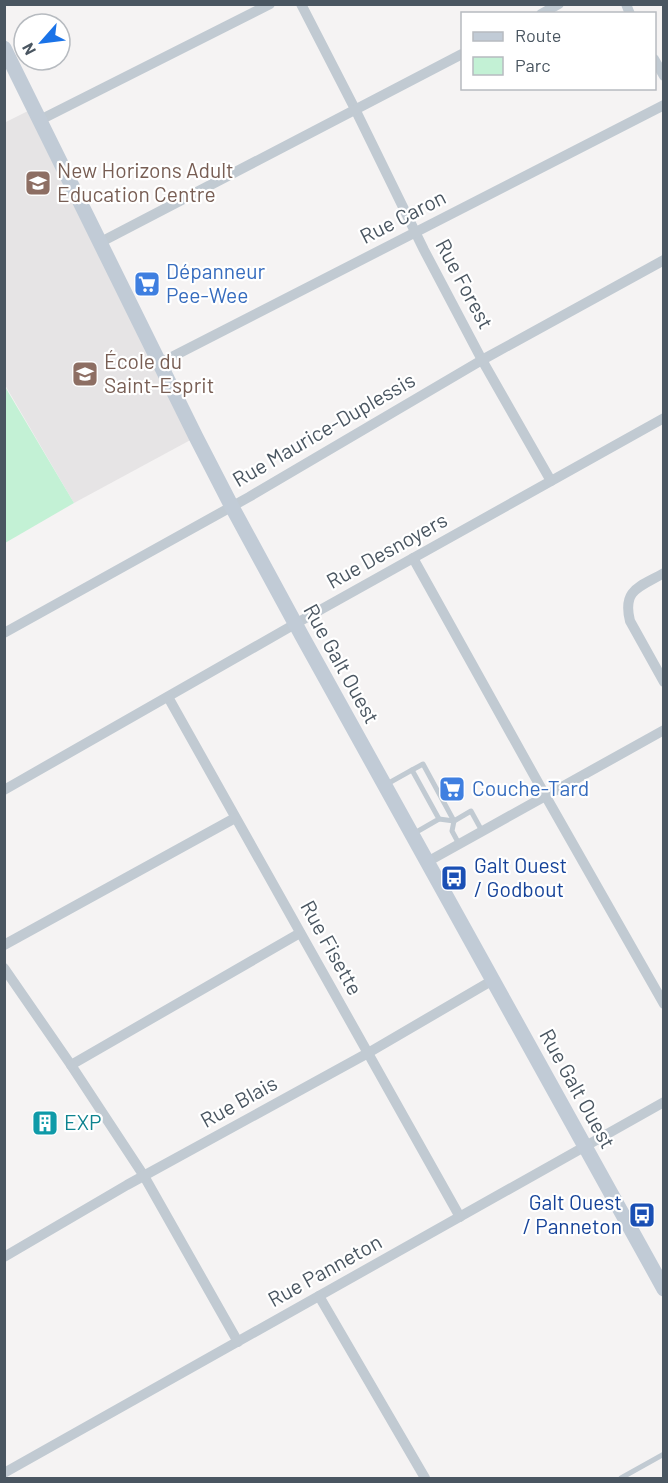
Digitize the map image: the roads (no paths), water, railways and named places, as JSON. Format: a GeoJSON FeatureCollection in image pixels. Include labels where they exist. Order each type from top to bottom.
{"type":"FeatureCollection","features":[{"type":"Feature","properties":{"kind":"street"},"geometry":{"type":"LineString","coordinates":[[40,120],[270,4]]}},
{"type":"Feature","properties":{"kind":"street","name":"Rue Forest"},"geometry":{"type":"LineString","coordinates":[[301,4],[482,360],[551,481]]}},
{"type":"Feature","properties":{"kind":"street"},"geometry":{"type":"LineString","coordinates":[[545,12],[559,4]]}},
{"type":"Feature","properties":{"kind":"street","name":"Rue Galt Ouest"},"geometry":{"type":"LineString","coordinates":[[4,48],[232,507],[663,1289]]}},
{"type":"Feature","properties":{"kind":"street"},"geometry":{"type":"LineString","coordinates":[[99,243],[461,55]]}},
{"type":"Feature","properties":{"kind":"street","name":"Rue Caron"},"geometry":{"type":"LineString","coordinates":[[160,363],[663,105]]}},
{"type":"Feature","properties":{"kind":"street","name":"Rue Maurice-Duplessis"},"geometry":{"type":"LineString","coordinates":[[4,633],[232,507],[482,360],[663,260]]}},
{"type":"Feature","properties":{"kind":"street","name":"Rue Desnoyers"},"geometry":{"type":"LineString","coordinates":[[4,790],[663,418]]}},
{"type":"Feature","properties":{"kind":"street"},"geometry":{"type":"LineString","coordinates":[[413,558],[663,1004]]}},
{"type":"Feature","properties":{"kind":"street"},"geometry":{"type":"LineString","coordinates":[[663,573],[631,594],[627,610],[630,621],[663,682]]}},
{"type":"Feature","properties":{"kind":"street","name":"Rue Fisette"},"geometry":{"type":"LineString","coordinates":[[168,697],[460,1217]]}},
{"type":"Feature","properties":{"kind":"street"},"geometry":{"type":"LineString","coordinates":[[427,862],[663,730]]}},
{"type":"Feature","properties":{"kind":"street"},"geometry":{"type":"LineString","coordinates":[[4,945],[235,818]]}},
{"type":"Feature","properties":{"kind":"street"},"geometry":{"type":"LineString","coordinates":[[71,1065],[300,933]]}},
{"type":"Feature","properties":{"kind":"street"},"geometry":{"type":"LineString","coordinates":[[4,968],[144,1176],[238,1341]]}},
{"type":"Feature","properties":{"kind":"street","name":"Rue Blais"},"geometry":{"type":"LineString","coordinates":[[4,1257],[144,1176],[368,1053],[493,980]]}},
{"type":"Feature","properties":{"kind":"street","name":"Rue Panneton"},"geometry":{"type":"LineString","coordinates":[[4,1473],[663,1102]]}},
{"type":"Feature","properties":{"kind":"street"},"geometry":{"type":"LineString","coordinates":[[320,1296],[425,1479]]}},
{"type":"Feature","properties":{"kind":"lane"},"geometry":{"type":"LineString","coordinates":[[384,785],[423,764],[454,821],[452,831],[459,844]]}},
{"type":"Feature","properties":{"kind":"lane"},"geometry":{"type":"LineString","coordinates":[[412,770],[439,819]]}},
{"type":"Feature","properties":{"kind":"lane"},"geometry":{"type":"LineString","coordinates":[[412,834],[439,819],[454,821],[471,811],[482,831]]}},
{"type":"Feature","properties":{"kind":"lane"},"geometry":{"type":"LineString","coordinates":[[621,1479],[663,1455]]}},
{"type":"Feature","properties":{"kind":"place","name":"New Horizons Adult Education Centre"},"geometry":{"type":"Point","coordinates":[38,183]}},
{"type":"Feature","properties":{"kind":"place","name":"Dépanneur Pee-Wee"},"geometry":{"type":"Point","coordinates":[147,284]}},
{"type":"Feature","properties":{"kind":"place","name":"École du Saint-Esprit"},"geometry":{"type":"Point","coordinates":[85,374]}},
{"type":"Feature","properties":{"kind":"place","name":"Couche-Tard"},"geometry":{"type":"Point","coordinates":[452,789]}},
{"type":"Feature","properties":{"kind":"place","name":"Galt Ouest / Godbout"},"geometry":{"type":"Point","coordinates":[454,878]}},
{"type":"Feature","properties":{"kind":"place","name":"EXP"},"geometry":{"type":"Point","coordinates":[45,1123]}},
{"type":"Feature","properties":{"kind":"place","name":"Galt Ouest / Panneton"},"geometry":{"type":"Point","coordinates":[642,1215]}}]}
